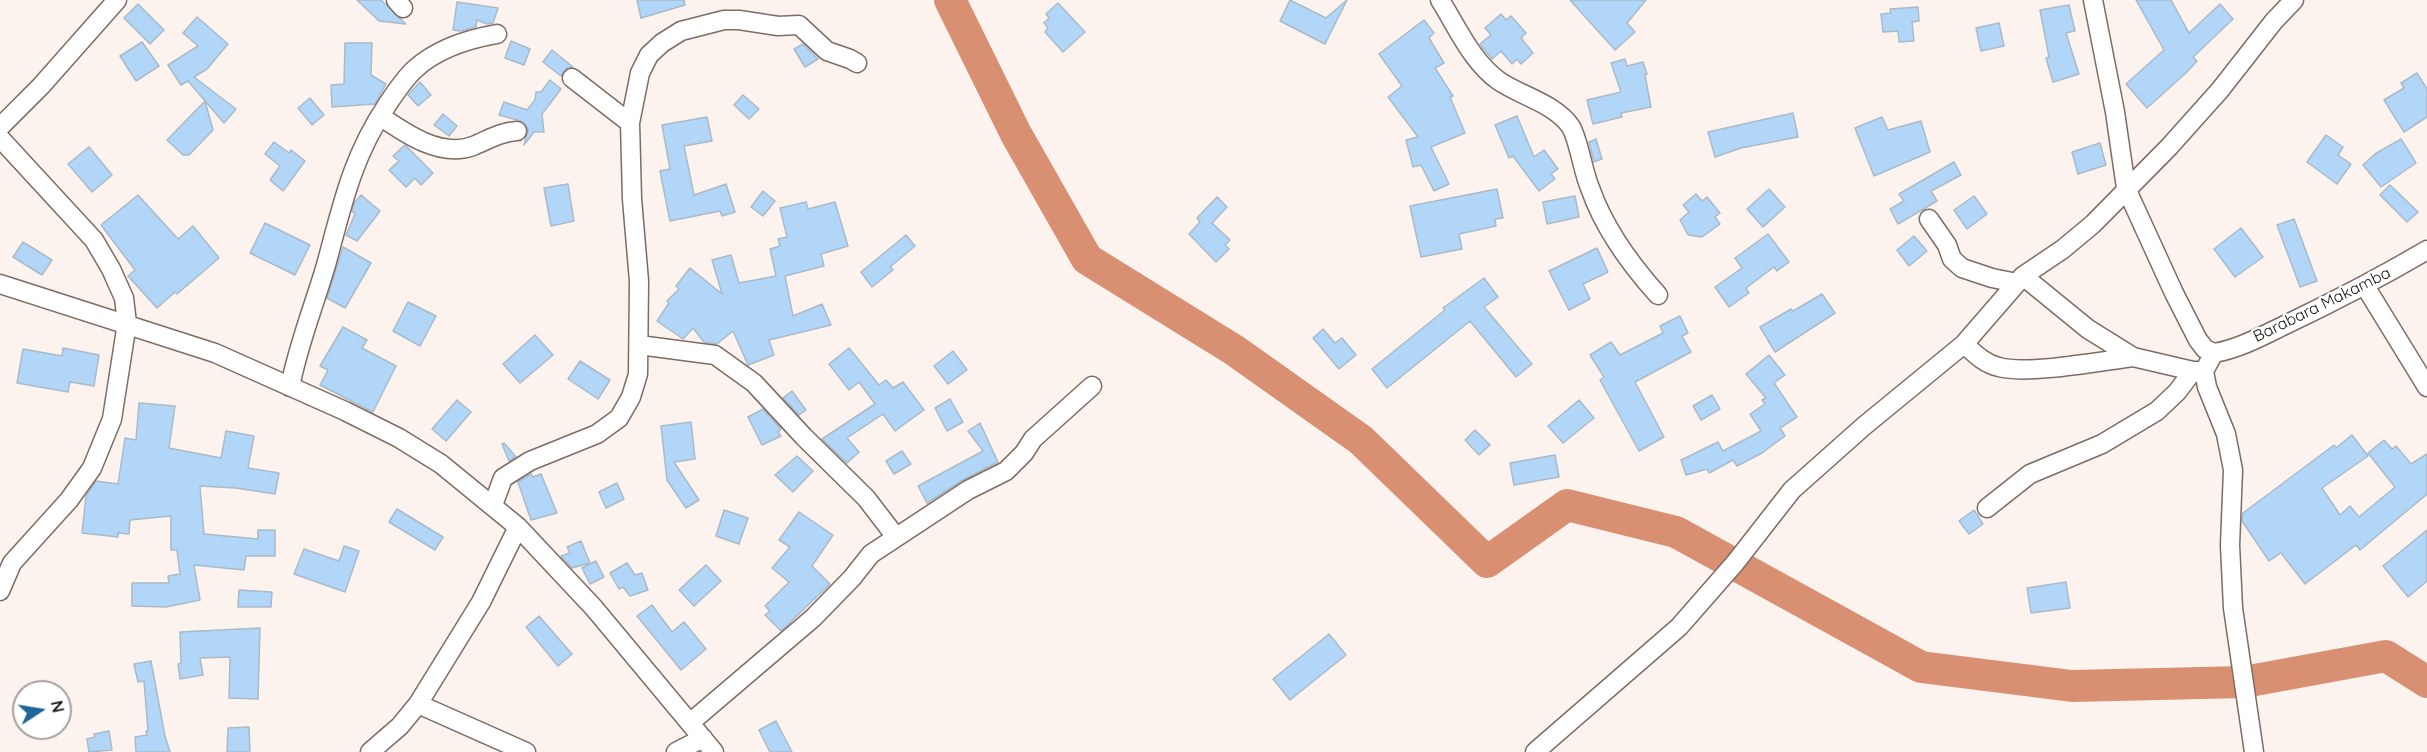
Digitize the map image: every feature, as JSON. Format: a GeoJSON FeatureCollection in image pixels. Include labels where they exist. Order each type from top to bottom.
{"type":"FeatureCollection","features":[{"type":"Feature","properties":{"kind":"street"},"geometry":{"type":"LineString","coordinates":[[0,127],[41,86],[117,0]]}},
{"type":"Feature","properties":{"kind":"street"},"geometry":{"type":"LineString","coordinates":[[1440,0],[1477,60],[1497,80],[1561,116],[1571,128],[1590,190],[1610,231],[1623,252],[1658,295]]}},
{"type":"Feature","properties":{"kind":"street"},"geometry":{"type":"LineString","coordinates":[[1987,508],[2030,474],[2102,444],[2157,411],[2214,353],[2205,349],[2193,331],[2126,188],[2115,112],[2093,0]]}},
{"type":"Feature","properties":{"kind":"street"},"geometry":{"type":"LineString","coordinates":[[1535,752],[1679,627],[1735,563],[1792,490],[1864,426],[1964,344],[2020,280],[2093,224],[2126,188],[2169,147],[2220,90],[2274,21],[2294,0]]}},
{"type":"Feature","properties":{"kind":"street"},"geometry":{"type":"LineString","coordinates":[[493,505],[503,478],[540,457],[597,434],[619,418],[631,397],[638,374],[639,281],[632,200],[630,123],[637,84],[649,55],[681,31],[702,25],[739,20],[766,25],[799,24],[826,51],[857,63]]}},
{"type":"Feature","properties":{"kind":"street"},"geometry":{"type":"LineString","coordinates":[[290,387],[295,360],[325,267],[342,201],[361,150],[380,117],[415,69],[451,46],[473,38],[498,34]]}},
{"type":"Feature","properties":{"kind":"street"},"geometry":{"type":"LineString","coordinates":[[573,78],[630,123]]}},
{"type":"Feature","properties":{"kind":"street"},"geometry":{"type":"LineString","coordinates":[[380,117],[406,133],[448,150],[466,148],[498,135],[517,131]]}},
{"type":"Feature","properties":{"kind":"street"},"geometry":{"type":"LineString","coordinates":[[0,138],[94,240],[124,298],[127,323],[112,419],[92,468],[69,500],[12,563],[0,591]]}},
{"type":"Feature","properties":{"kind":"street"},"geometry":{"type":"LineString","coordinates":[[1929,219],[1947,245],[1952,259],[1962,268],[1992,278],[2020,280],[2088,329],[2133,357]]}},
{"type":"Feature","properties":{"kind":"street","name":"Barabara Makamba"},"geometry":{"type":"LineString","coordinates":[[2214,353],[2262,336],[2365,286],[2427,250]]}},
{"type":"Feature","properties":{"kind":"street"},"geometry":{"type":"LineString","coordinates":[[0,284],[127,323],[214,353],[399,438],[441,464],[518,527],[594,608],[709,745],[676,752]]}},
{"type":"Feature","properties":{"kind":"street"},"geometry":{"type":"LineString","coordinates":[[2365,286],[2427,387]]}},
{"type":"Feature","properties":{"kind":"street"},"geometry":{"type":"LineString","coordinates":[[1964,344],[1983,361],[2000,368],[2059,366],[2133,357],[2198,371],[2226,434],[2234,470],[2230,545],[2233,608],[2254,752]]}},
{"type":"Feature","properties":{"kind":"street"},"geometry":{"type":"LineString","coordinates":[[639,345],[715,355],[754,383],[804,437],[866,498],[896,537]]}},
{"type":"Feature","properties":{"kind":"street"},"geometry":{"type":"LineString","coordinates":[[691,722],[813,618],[852,578],[871,554],[968,490],[1006,471],[1024,453],[1033,439],[1092,386]]}},
{"type":"Feature","properties":{"kind":"street"},"geometry":{"type":"LineString","coordinates":[[370,752],[400,726],[418,704],[481,602],[518,527]]}},
{"type":"Feature","properties":{"kind":"street"},"geometry":{"type":"LineString","coordinates":[[418,704],[526,752]]}},
{"type":"Feature","properties":{"kind":"building"},"geometry":{"type":"Polygon","coordinates":[[[357,0],[381,0],[406,24],[379,21],[357,0]]]}},
{"type":"Feature","properties":{"kind":"building"},"geometry":{"type":"Polygon","coordinates":[[[637,0],[684,0],[685,5],[641,18],[637,0]]]}},
{"type":"Feature","properties":{"kind":"building"},"geometry":{"type":"Polygon","coordinates":[[[1290,0],[1326,18],[1347,0],[1325,44],[1280,21],[1290,0]]]}},
{"type":"Feature","properties":{"kind":"building"},"geometry":{"type":"Polygon","coordinates":[[[1570,0],[1646,0],[1627,23],[1635,32],[1615,50],[1570,0]]]}},
{"type":"Feature","properties":{"kind":"building"},"geometry":{"type":"Polygon","coordinates":[[[2136,0],[2171,0],[2189,33],[2220,4],[2233,19],[2193,57],[2197,61],[2187,72],[2147,108],[2126,84],[2164,50],[2136,0]]]}},
{"type":"Feature","properties":{"kind":"building"},"geometry":{"type":"Polygon","coordinates":[[[457,2],[498,8],[493,23],[487,24],[477,20],[476,27],[460,31],[453,30],[457,2]]]}},
{"type":"Feature","properties":{"kind":"building"},"geometry":{"type":"Polygon","coordinates":[[[1058,3],[1085,32],[1063,52],[1045,32],[1048,28],[1044,23],[1049,18],[1046,14],[1058,3]]]}},
{"type":"Feature","properties":{"kind":"building"},"geometry":{"type":"Polygon","coordinates":[[[138,4],[164,30],[150,44],[124,18],[138,4]]]}},
{"type":"Feature","properties":{"kind":"building"},"geometry":{"type":"Polygon","coordinates":[[[2069,5],[2075,31],[2066,33],[2079,74],[2053,82],[2046,58],[2049,57],[2040,10],[2069,5]]]}},
{"type":"Feature","properties":{"kind":"building"},"geometry":{"type":"Polygon","coordinates":[[[1918,7],[1919,21],[1912,22],[1914,41],[1899,42],[1898,31],[1883,32],[1881,14],[1891,13],[1890,9],[1918,7]]]}},
{"type":"Feature","properties":{"kind":"building"},"geometry":{"type":"Polygon","coordinates":[[[1501,14],[1506,20],[1511,16],[1526,33],[1521,38],[1533,53],[1521,64],[1517,59],[1512,64],[1501,51],[1492,59],[1480,44],[1491,35],[1485,28],[1501,14]]]}},
{"type":"Feature","properties":{"kind":"building"},"geometry":{"type":"Polygon","coordinates":[[[197,17],[228,44],[207,69],[194,77],[236,109],[224,123],[188,81],[181,85],[168,65],[198,46],[183,33],[197,17]]]}},
{"type":"Feature","properties":{"kind":"building"},"geometry":{"type":"Polygon","coordinates":[[[1424,20],[1434,33],[1429,38],[1444,63],[1435,68],[1453,96],[1450,97],[1465,133],[1431,147],[1449,184],[1434,191],[1421,165],[1413,167],[1406,140],[1418,137],[1388,97],[1402,86],[1379,54],[1424,20]]]}},
{"type":"Feature","properties":{"kind":"building"},"geometry":{"type":"Polygon","coordinates":[[[1999,23],[2004,46],[1981,51],[1976,28],[1999,23]]]}},
{"type":"Feature","properties":{"kind":"building"},"geometry":{"type":"Polygon","coordinates":[[[511,41],[530,49],[524,65],[505,58],[511,41]]]}},
{"type":"Feature","properties":{"kind":"building"},"geometry":{"type":"Polygon","coordinates":[[[142,42],[159,66],[136,81],[120,56],[142,42]]]}},
{"type":"Feature","properties":{"kind":"building"},"geometry":{"type":"Polygon","coordinates":[[[345,43],[372,43],[371,75],[386,84],[375,104],[332,107],[331,85],[344,84],[345,43]]]}},
{"type":"Feature","properties":{"kind":"building"},"geometry":{"type":"Polygon","coordinates":[[[803,44],[818,59],[805,67],[794,49],[803,44]]]}},
{"type":"Feature","properties":{"kind":"building"},"geometry":{"type":"Polygon","coordinates":[[[552,50],[573,67],[567,68],[561,76],[543,62],[552,50]]]}},
{"type":"Feature","properties":{"kind":"building"},"geometry":{"type":"Polygon","coordinates":[[[1625,59],[1627,66],[1643,62],[1647,74],[1645,75],[1651,107],[1621,113],[1622,117],[1593,124],[1587,100],[1621,92],[1611,63],[1625,59]]]}},
{"type":"Feature","properties":{"kind":"building"},"geometry":{"type":"Polygon","coordinates":[[[2417,73],[2427,89],[2427,117],[2404,132],[2384,100],[2404,88],[2401,83],[2417,73]]]}},
{"type":"Feature","properties":{"kind":"building"},"geometry":{"type":"Polygon","coordinates":[[[550,80],[561,89],[542,114],[544,132],[534,132],[524,145],[528,130],[526,125],[521,121],[499,115],[504,102],[527,110],[535,100],[536,92],[541,92],[550,80]]]}},
{"type":"Feature","properties":{"kind":"building"},"geometry":{"type":"Polygon","coordinates":[[[420,82],[431,95],[418,106],[408,95],[420,82]]]}},
{"type":"Feature","properties":{"kind":"building"},"geometry":{"type":"Polygon","coordinates":[[[743,95],[759,109],[749,119],[734,105],[743,95]]]}},
{"type":"Feature","properties":{"kind":"building"},"geometry":{"type":"Polygon","coordinates":[[[310,98],[324,115],[312,125],[298,108],[310,98]]]}},
{"type":"Feature","properties":{"kind":"building"},"geometry":{"type":"Polygon","coordinates":[[[205,101],[213,130],[189,155],[183,155],[167,140],[205,101]]]}},
{"type":"Feature","properties":{"kind":"building"},"geometry":{"type":"Polygon","coordinates":[[[1793,113],[1798,137],[1741,148],[1715,157],[1708,132],[1793,113]]]}},
{"type":"Feature","properties":{"kind":"building"},"geometry":{"type":"Polygon","coordinates":[[[443,114],[457,126],[449,136],[434,125],[443,114]]]}},
{"type":"Feature","properties":{"kind":"building"},"geometry":{"type":"Polygon","coordinates":[[[1517,116],[1534,157],[1544,150],[1558,169],[1551,174],[1555,179],[1539,191],[1513,156],[1509,158],[1495,125],[1517,116]]]}},
{"type":"Feature","properties":{"kind":"building"},"geometry":{"type":"Polygon","coordinates":[[[707,117],[712,141],[684,146],[694,195],[726,184],[735,212],[722,216],[720,211],[670,221],[660,171],[670,169],[662,125],[707,117]]]}},
{"type":"Feature","properties":{"kind":"building"},"geometry":{"type":"Polygon","coordinates":[[[1882,117],[1888,130],[1921,121],[1930,152],[1874,176],[1855,128],[1882,117]]]}},
{"type":"Feature","properties":{"kind":"building"},"geometry":{"type":"Polygon","coordinates":[[[2326,135],[2343,147],[2338,155],[2351,164],[2337,184],[2307,162],[2326,135]]]}},
{"type":"Feature","properties":{"kind":"building"},"geometry":{"type":"Polygon","coordinates":[[[1596,139],[1602,159],[1594,162],[1589,142],[1596,139]]]}},
{"type":"Feature","properties":{"kind":"building"},"geometry":{"type":"Polygon","coordinates":[[[2401,139],[2416,163],[2381,187],[2363,165],[2375,154],[2401,139]]]}},
{"type":"Feature","properties":{"kind":"building"},"geometry":{"type":"Polygon","coordinates":[[[274,142],[289,153],[291,150],[305,161],[283,191],[270,180],[280,166],[265,154],[274,142]]]}},
{"type":"Feature","properties":{"kind":"building"},"geometry":{"type":"Polygon","coordinates":[[[2100,143],[2106,165],[2078,174],[2072,152],[2100,143]]]}},
{"type":"Feature","properties":{"kind":"building"},"geometry":{"type":"Polygon","coordinates":[[[405,145],[433,173],[421,185],[415,178],[406,187],[389,170],[399,161],[393,156],[405,145]]]}},
{"type":"Feature","properties":{"kind":"building"},"geometry":{"type":"Polygon","coordinates":[[[89,147],[112,175],[92,192],[68,164],[89,147]]]}},
{"type":"Feature","properties":{"kind":"building"},"geometry":{"type":"Polygon","coordinates":[[[1954,162],[1961,175],[1931,191],[1937,201],[1898,224],[1890,209],[1904,201],[1899,194],[1954,162]]]}},
{"type":"Feature","properties":{"kind":"building"},"geometry":{"type":"Polygon","coordinates":[[[568,184],[574,221],[551,226],[544,188],[568,184]]]}},
{"type":"Feature","properties":{"kind":"building"},"geometry":{"type":"Polygon","coordinates":[[[2390,185],[2418,212],[2407,222],[2380,195],[2390,185]]]}},
{"type":"Feature","properties":{"kind":"building"},"geometry":{"type":"Polygon","coordinates":[[[1497,189],[1503,218],[1495,219],[1496,226],[1459,234],[1462,249],[1421,257],[1410,206],[1497,189]]]}},
{"type":"Feature","properties":{"kind":"building"},"geometry":{"type":"Polygon","coordinates":[[[1769,189],[1785,207],[1763,227],[1747,209],[1769,189]]]}},
{"type":"Feature","properties":{"kind":"building"},"geometry":{"type":"Polygon","coordinates":[[[763,191],[775,201],[763,216],[751,207],[763,191]]]}},
{"type":"Feature","properties":{"kind":"building"},"geometry":{"type":"Polygon","coordinates":[[[1696,194],[1702,201],[1707,197],[1720,213],[1715,217],[1720,224],[1702,237],[1688,235],[1680,220],[1689,212],[1683,205],[1696,194]]]}},
{"type":"Feature","properties":{"kind":"building"},"geometry":{"type":"Polygon","coordinates":[[[138,195],[178,239],[193,226],[219,258],[157,308],[128,276],[135,270],[101,225],[138,195]]]}},
{"type":"Feature","properties":{"kind":"building"},"geometry":{"type":"Polygon","coordinates":[[[361,195],[380,211],[357,241],[346,235],[355,214],[352,211],[355,202],[361,195]]]}},
{"type":"Feature","properties":{"kind":"building"},"geometry":{"type":"Polygon","coordinates":[[[1575,196],[1579,217],[1547,224],[1543,202],[1575,196]]]}},
{"type":"Feature","properties":{"kind":"building"},"geometry":{"type":"Polygon","coordinates":[[[1974,196],[1987,214],[1967,229],[1954,210],[1974,196]]]}},
{"type":"Feature","properties":{"kind":"building"},"geometry":{"type":"Polygon","coordinates":[[[1217,197],[1227,207],[1212,223],[1230,240],[1225,245],[1229,249],[1216,262],[1189,234],[1200,222],[1197,218],[1217,197]]]}},
{"type":"Feature","properties":{"kind":"building"},"geometry":{"type":"Polygon","coordinates":[[[806,202],[808,209],[835,202],[848,246],[821,254],[824,266],[785,276],[793,316],[822,304],[831,325],[769,340],[774,355],[748,365],[733,331],[717,344],[704,342],[693,328],[683,339],[657,321],[669,303],[667,301],[679,289],[676,286],[690,268],[722,294],[712,260],[731,255],[739,283],[776,276],[770,249],[780,246],[778,239],[787,237],[780,208],[806,202]]]}},
{"type":"Feature","properties":{"kind":"building"},"geometry":{"type":"Polygon","coordinates":[[[2294,219],[2317,281],[2300,287],[2277,225],[2294,219]]]}},
{"type":"Feature","properties":{"kind":"building"},"geometry":{"type":"Polygon","coordinates":[[[265,223],[310,245],[295,275],[250,253],[265,223]]]}},
{"type":"Feature","properties":{"kind":"building"},"geometry":{"type":"Polygon","coordinates":[[[2241,228],[2263,257],[2235,277],[2214,249],[2241,228]]]}},
{"type":"Feature","properties":{"kind":"building"},"geometry":{"type":"Polygon","coordinates":[[[1768,234],[1789,262],[1777,271],[1774,267],[1746,288],[1749,293],[1729,307],[1715,287],[1742,268],[1735,258],[1768,234]]]}},
{"type":"Feature","properties":{"kind":"building"},"geometry":{"type":"Polygon","coordinates":[[[906,235],[915,246],[890,267],[893,270],[872,287],[861,272],[906,235]]]}},
{"type":"Feature","properties":{"kind":"building"},"geometry":{"type":"Polygon","coordinates":[[[1914,236],[1927,251],[1909,266],[1897,250],[1914,236]]]}},
{"type":"Feature","properties":{"kind":"building"},"geometry":{"type":"Polygon","coordinates":[[[23,242],[52,260],[42,275],[13,257],[23,242]]]}},
{"type":"Feature","properties":{"kind":"building"},"geometry":{"type":"Polygon","coordinates":[[[343,247],[371,263],[345,308],[327,298],[343,247]]]}},
{"type":"Feature","properties":{"kind":"building"},"geometry":{"type":"Polygon","coordinates":[[[1597,248],[1608,272],[1583,284],[1590,299],[1569,310],[1549,271],[1597,248]]]}},
{"type":"Feature","properties":{"kind":"building"},"geometry":{"type":"Polygon","coordinates":[[[1484,278],[1498,297],[1484,307],[1532,364],[1516,377],[1470,321],[1387,388],[1372,369],[1445,310],[1443,308],[1484,278]]]}},
{"type":"Feature","properties":{"kind":"building"},"geometry":{"type":"Polygon","coordinates":[[[1822,294],[1835,313],[1775,352],[1760,327],[1822,294]]]}},
{"type":"Feature","properties":{"kind":"building"},"geometry":{"type":"Polygon","coordinates":[[[408,302],[436,316],[420,346],[393,331],[408,302]]]}},
{"type":"Feature","properties":{"kind":"building"},"geometry":{"type":"Polygon","coordinates":[[[1680,316],[1688,333],[1682,336],[1691,352],[1635,382],[1664,437],[1639,451],[1600,380],[1604,377],[1590,355],[1611,342],[1620,355],[1663,333],[1660,326],[1680,316]]]}},
{"type":"Feature","properties":{"kind":"building"},"geometry":{"type":"Polygon","coordinates":[[[343,327],[367,340],[362,348],[396,366],[373,412],[320,385],[328,370],[320,366],[343,327]]]}},
{"type":"Feature","properties":{"kind":"building"},"geometry":{"type":"Polygon","coordinates":[[[1323,329],[1335,343],[1342,338],[1356,355],[1339,369],[1313,338],[1323,329]]]}},
{"type":"Feature","properties":{"kind":"building"},"geometry":{"type":"Polygon","coordinates":[[[535,335],[553,355],[520,383],[503,364],[535,335]]]}},
{"type":"Feature","properties":{"kind":"building"},"geometry":{"type":"Polygon","coordinates":[[[63,348],[99,355],[94,386],[70,382],[68,392],[17,383],[23,349],[62,356],[63,348]]]}},
{"type":"Feature","properties":{"kind":"building"},"geometry":{"type":"Polygon","coordinates":[[[849,348],[879,385],[886,380],[893,388],[903,382],[924,410],[895,431],[883,414],[847,438],[859,452],[847,463],[822,439],[875,404],[859,382],[849,390],[829,364],[849,348]]]}},
{"type":"Feature","properties":{"kind":"building"},"geometry":{"type":"Polygon","coordinates":[[[953,351],[967,370],[948,384],[934,366],[953,351]]]}},
{"type":"Feature","properties":{"kind":"building"},"geometry":{"type":"Polygon","coordinates":[[[1769,355],[1785,375],[1774,383],[1797,417],[1780,428],[1785,436],[1762,453],[1737,466],[1733,460],[1709,473],[1707,469],[1686,475],[1681,460],[1718,442],[1723,451],[1761,431],[1750,414],[1765,404],[1762,400],[1766,398],[1746,374],[1769,355]]]}},
{"type":"Feature","properties":{"kind":"building"},"geometry":{"type":"Polygon","coordinates":[[[580,361],[610,380],[598,399],[568,379],[580,361]]]}},
{"type":"Feature","properties":{"kind":"building"},"geometry":{"type":"Polygon","coordinates":[[[792,391],[806,410],[799,415],[783,398],[792,391]]]}},
{"type":"Feature","properties":{"kind":"building"},"geometry":{"type":"Polygon","coordinates":[[[1712,395],[1720,409],[1701,420],[1693,406],[1712,395]]]}},
{"type":"Feature","properties":{"kind":"building"},"geometry":{"type":"Polygon","coordinates":[[[950,399],[963,422],[947,431],[935,408],[950,399]]]}},
{"type":"Feature","properties":{"kind":"building"},"geometry":{"type":"Polygon","coordinates":[[[457,400],[471,412],[446,441],[432,429],[457,400]]]}},
{"type":"Feature","properties":{"kind":"building"},"geometry":{"type":"Polygon","coordinates":[[[1579,400],[1594,418],[1563,443],[1548,426],[1579,400]]]}},
{"type":"Feature","properties":{"kind":"building"},"geometry":{"type":"Polygon","coordinates":[[[139,403],[175,406],[169,448],[221,458],[226,431],[254,436],[248,468],[279,473],[275,494],[236,488],[200,486],[204,534],[258,539],[258,530],[275,530],[275,556],[246,556],[244,570],[194,565],[200,600],[166,607],[132,606],[132,583],[169,583],[168,576],[180,574],[177,550],[171,550],[171,516],[130,520],[129,534],[118,533],[118,537],[82,533],[86,496],[96,481],[118,484],[125,438],[136,440],[139,403]]]}},
{"type":"Feature","properties":{"kind":"building"},"geometry":{"type":"Polygon","coordinates":[[[763,409],[781,429],[778,432],[781,436],[762,445],[748,417],[763,409]]]}},
{"type":"Feature","properties":{"kind":"building"},"geometry":{"type":"Polygon","coordinates":[[[691,422],[695,459],[674,462],[699,500],[686,508],[667,480],[661,426],[691,422]]]}},
{"type":"Feature","properties":{"kind":"building"},"geometry":{"type":"Polygon","coordinates":[[[980,423],[998,462],[963,480],[927,503],[918,486],[983,451],[968,431],[980,423]]]}},
{"type":"Feature","properties":{"kind":"building"},"geometry":{"type":"Polygon","coordinates":[[[1475,430],[1490,445],[1479,455],[1465,440],[1475,430]]]}},
{"type":"Feature","properties":{"kind":"building"},"geometry":{"type":"Polygon","coordinates":[[[2352,435],[2368,456],[2322,488],[2340,515],[2350,506],[2359,517],[2395,487],[2368,453],[2384,440],[2392,449],[2396,446],[2411,464],[2427,454],[2427,494],[2360,550],[2356,545],[2305,584],[2281,553],[2269,561],[2242,521],[2243,513],[2334,445],[2336,448],[2352,435]]]}},
{"type":"Feature","properties":{"kind":"building"},"geometry":{"type":"Polygon","coordinates":[[[504,443],[516,457],[509,461],[502,444],[504,443]]]}},
{"type":"Feature","properties":{"kind":"building"},"geometry":{"type":"Polygon","coordinates":[[[902,451],[911,464],[894,474],[886,461],[902,451]]]}},
{"type":"Feature","properties":{"kind":"building"},"geometry":{"type":"Polygon","coordinates":[[[1555,455],[1559,477],[1514,485],[1510,463],[1555,455]]]}},
{"type":"Feature","properties":{"kind":"building"},"geometry":{"type":"Polygon","coordinates":[[[797,456],[813,471],[793,492],[775,475],[797,456]]]}},
{"type":"Feature","properties":{"kind":"building"},"geometry":{"type":"Polygon","coordinates":[[[531,474],[533,477],[541,474],[557,513],[531,520],[518,482],[531,474]]]}},
{"type":"Feature","properties":{"kind":"building"},"geometry":{"type":"Polygon","coordinates":[[[617,483],[624,499],[606,508],[599,492],[617,483]]]}},
{"type":"Feature","properties":{"kind":"building"},"geometry":{"type":"Polygon","coordinates":[[[397,509],[443,537],[435,550],[389,522],[397,509]]]}},
{"type":"Feature","properties":{"kind":"building"},"geometry":{"type":"Polygon","coordinates":[[[724,510],[748,518],[739,544],[716,536],[724,510]]]}},
{"type":"Feature","properties":{"kind":"building"},"geometry":{"type":"Polygon","coordinates":[[[1974,510],[1983,524],[1969,534],[1959,521],[1974,510]]]}},
{"type":"Feature","properties":{"kind":"building"},"geometry":{"type":"Polygon","coordinates":[[[799,512],[833,535],[812,566],[830,584],[781,631],[765,615],[770,611],[765,606],[789,582],[772,568],[790,547],[779,540],[799,512]]]}},
{"type":"Feature","properties":{"kind":"building"},"geometry":{"type":"Polygon","coordinates":[[[2427,530],[2427,581],[2408,597],[2383,566],[2427,530]]]}},
{"type":"Feature","properties":{"kind":"building"},"geometry":{"type":"Polygon","coordinates":[[[581,541],[590,563],[572,568],[561,556],[570,553],[567,547],[581,541]]]}},
{"type":"Feature","properties":{"kind":"building"},"geometry":{"type":"Polygon","coordinates":[[[344,546],[359,551],[345,592],[294,574],[304,549],[339,561],[344,546]]]}},
{"type":"Feature","properties":{"kind":"building"},"geometry":{"type":"Polygon","coordinates":[[[596,561],[604,577],[590,584],[582,568],[596,561]]]}},
{"type":"Feature","properties":{"kind":"building"},"geometry":{"type":"Polygon","coordinates":[[[627,563],[635,575],[642,573],[648,590],[630,596],[623,587],[619,589],[610,573],[627,563]]]}},
{"type":"Feature","properties":{"kind":"building"},"geometry":{"type":"Polygon","coordinates":[[[706,565],[721,581],[694,606],[679,590],[706,565]]]}},
{"type":"Feature","properties":{"kind":"building"},"geometry":{"type":"Polygon","coordinates":[[[2066,582],[2070,608],[2031,613],[2027,588],[2066,582]]]}},
{"type":"Feature","properties":{"kind":"building"},"geometry":{"type":"Polygon","coordinates":[[[239,590],[272,592],[271,607],[238,607],[239,590]]]}},
{"type":"Feature","properties":{"kind":"building"},"geometry":{"type":"Polygon","coordinates":[[[652,605],[672,632],[684,622],[706,649],[681,670],[637,616],[652,605]]]}},
{"type":"Feature","properties":{"kind":"building"},"geometry":{"type":"Polygon","coordinates":[[[539,616],[572,654],[558,666],[526,627],[539,616]]]}},
{"type":"Feature","properties":{"kind":"building"},"geometry":{"type":"Polygon","coordinates":[[[260,628],[258,699],[229,698],[230,657],[200,658],[203,675],[180,679],[178,664],[181,663],[180,632],[260,628]]]}},
{"type":"Feature","properties":{"kind":"building"},"geometry":{"type":"Polygon","coordinates":[[[1329,634],[1346,655],[1290,700],[1273,679],[1329,634]]]}},
{"type":"Feature","properties":{"kind":"building"},"geometry":{"type":"Polygon","coordinates":[[[151,661],[170,752],[136,752],[135,737],[147,735],[146,731],[148,731],[144,681],[138,682],[134,664],[151,661]]]}},
{"type":"Feature","properties":{"kind":"building"},"geometry":{"type":"Polygon","coordinates":[[[776,721],[792,752],[770,752],[759,730],[776,721]]]}},
{"type":"Feature","properties":{"kind":"building"},"geometry":{"type":"Polygon","coordinates":[[[249,727],[250,752],[227,752],[228,728],[249,727]]]}},
{"type":"Feature","properties":{"kind":"building"},"geometry":{"type":"Polygon","coordinates":[[[109,731],[112,750],[89,752],[87,739],[95,737],[94,734],[109,731]]]}},
{"type":"Feature","properties":{"kind":"waterway"},"geometry":{"type":"LineString","coordinates":[[950,0],[1016,134],[1087,259],[1234,350],[1361,440],[1487,562],[1567,505],[1676,532],[1921,667],[2072,686],[2244,682],[2386,656],[2427,682]]}}]}
